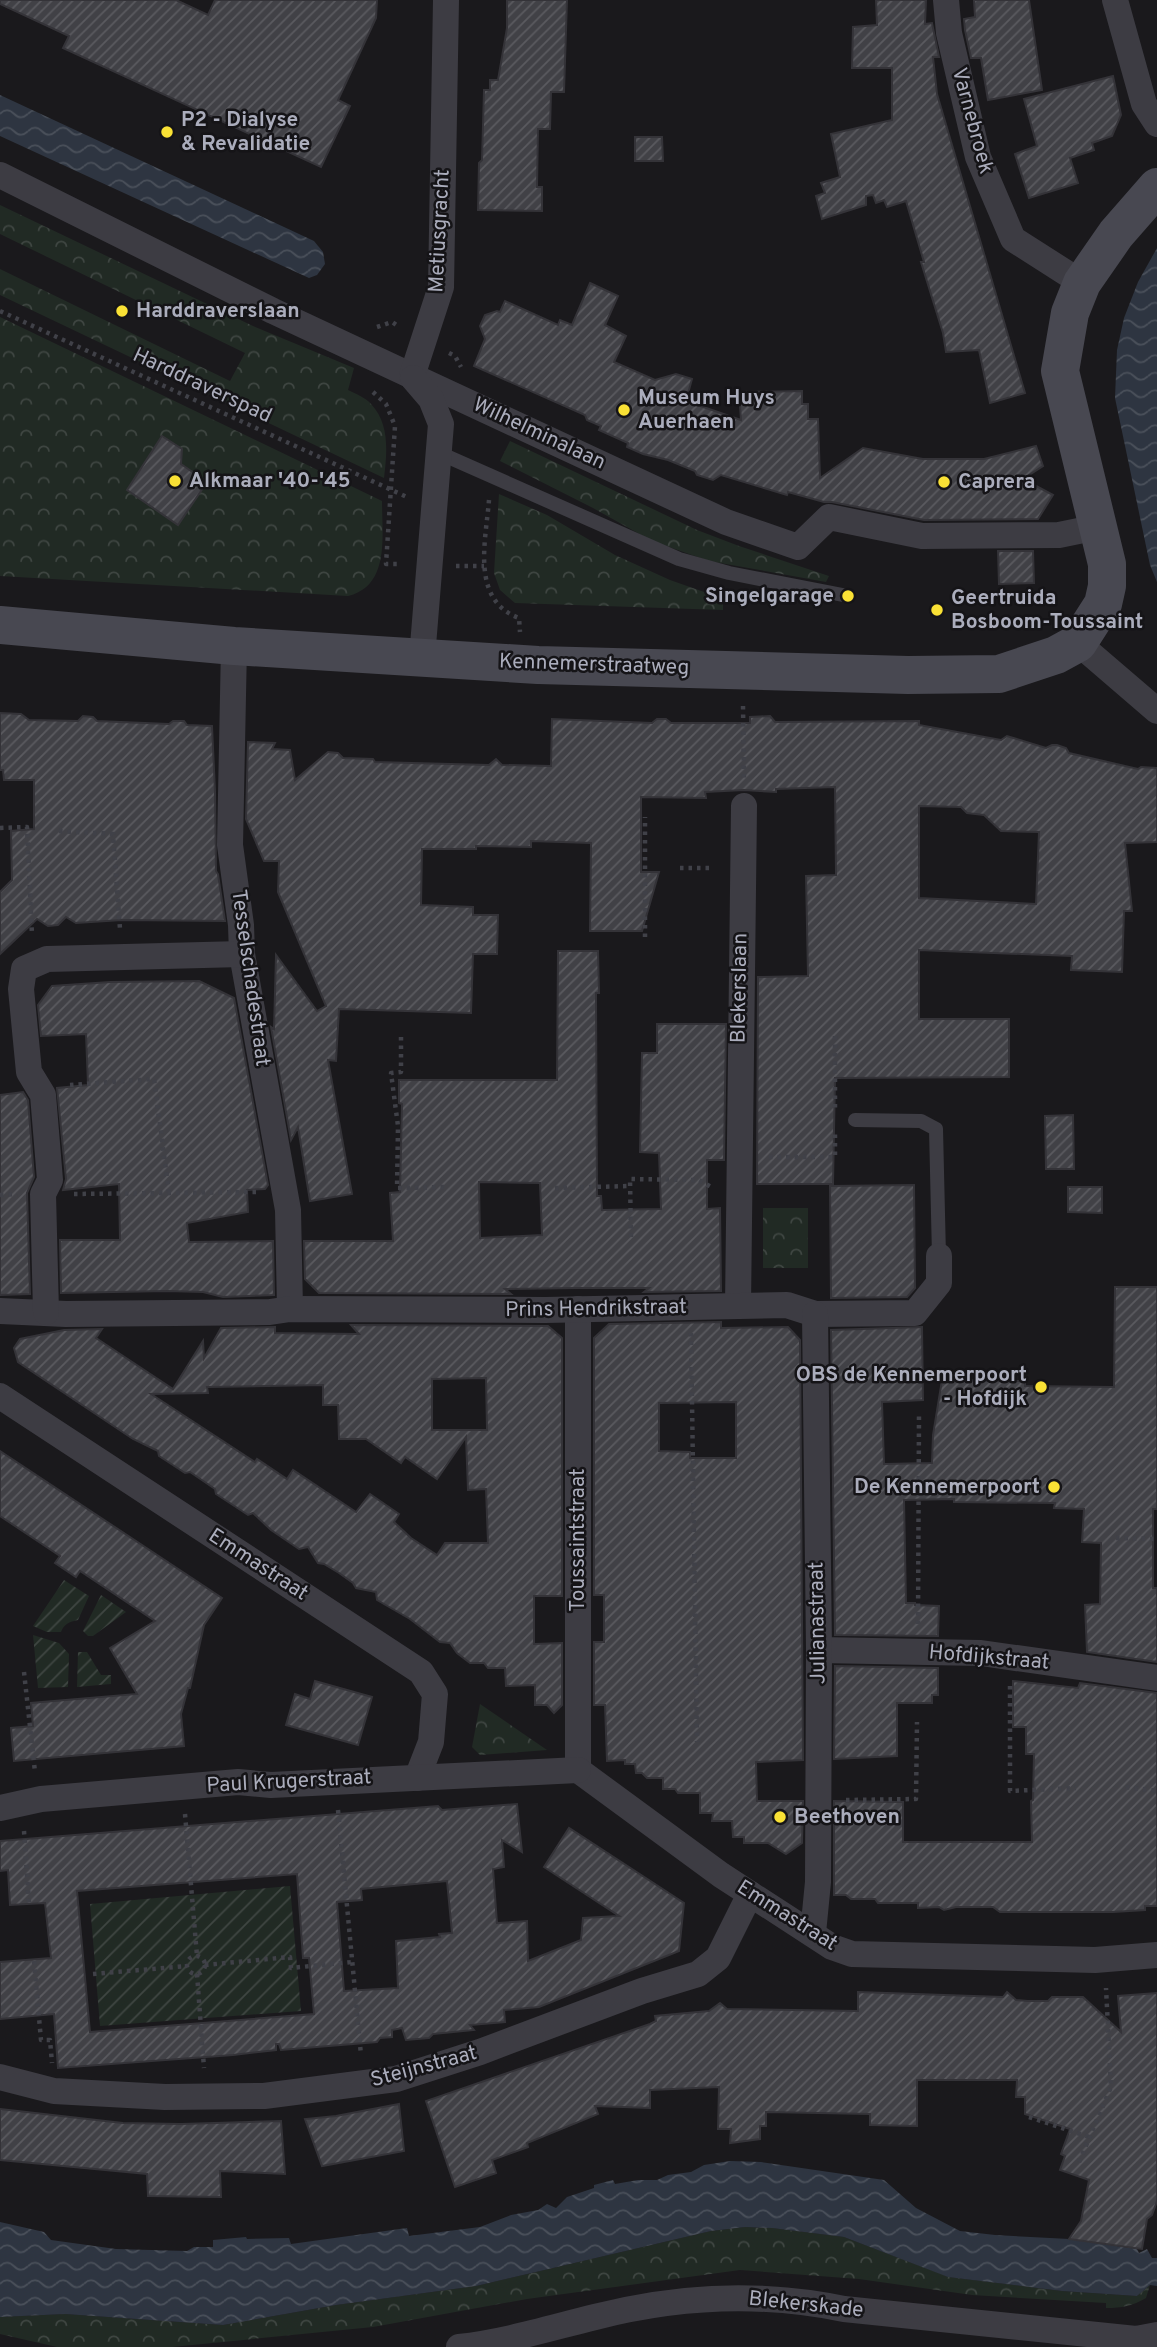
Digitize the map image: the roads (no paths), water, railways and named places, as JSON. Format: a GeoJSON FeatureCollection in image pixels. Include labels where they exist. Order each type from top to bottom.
{"type":"FeatureCollection","features":[{"type":"Feature","properties":{"kind":"main road"},"geometry":{"type":"LineString","coordinates":[[1078,643],[1102,604],[1107,586],[1107,564],[1060,371],[1070,313],[1082,283],[1116,234],[1157,187]]}},
{"type":"Feature","properties":{"kind":"main road","name":"Kennemerstraatweg"},"geometry":{"type":"LineString","coordinates":[[0,625],[234,646],[521,664],[908,675],[999,674],[1056,655],[1078,643]]}},
{"type":"Feature","properties":{"kind":"street","name":"Metiusgracht"},"geometry":{"type":"LineString","coordinates":[[412,376],[441,286],[446,0]]}},
{"type":"Feature","properties":{"kind":"street","name":"Varnebroek"},"geometry":{"type":"LineString","coordinates":[[946,0],[949,33],[978,158],[1013,239],[1082,283]]}},
{"type":"Feature","properties":{"kind":"street"},"geometry":{"type":"LineString","coordinates":[[1115,0],[1144,104],[1157,124]]}},
{"type":"Feature","properties":{"kind":"street","name":"Wilhelminalaan"},"geometry":{"type":"LineString","coordinates":[[0,175],[273,311],[412,376],[726,522],[798,547],[829,517],[922,536],[1059,535],[1098,527]]}},
{"type":"Feature","properties":{"kind":"street"},"geometry":{"type":"LineString","coordinates":[[412,376],[431,399],[441,424],[422,658]]}},
{"type":"Feature","properties":{"kind":"street"},"geometry":{"type":"LineString","coordinates":[[1078,643],[1157,711]]}},
{"type":"Feature","properties":{"kind":"street","name":"Tesselschadestraat"},"geometry":{"type":"LineString","coordinates":[[234,646],[230,845],[242,925],[242,954],[288,1210],[290,1309]]}},
{"type":"Feature","properties":{"kind":"street","name":"Blekerslaan"},"geometry":{"type":"LineString","coordinates":[[738,1306],[744,806]]}},
{"type":"Feature","properties":{"kind":"street"},"geometry":{"type":"LineString","coordinates":[[46,1312],[43,1194],[50,1180],[43,1094],[29,1072],[21,989],[24,968],[47,959],[242,954]]}},
{"type":"Feature","properties":{"kind":"street","name":"Prins Hendrikstraat"},"geometry":{"type":"LineString","coordinates":[[0,1311],[66,1314],[270,1312],[290,1309],[578,1310],[788,1305],[815,1314],[915,1313],[939,1283],[939,1256]]}},
{"type":"Feature","properties":{"kind":"street","name":"Toussaintstraat"},"geometry":{"type":"LineString","coordinates":[[578,1310],[579,1770]]}},
{"type":"Feature","properties":{"kind":"street","name":"Julianastraat"},"geometry":{"type":"LineString","coordinates":[[813,1933],[818,1882],[819,1801],[815,1314]]}},
{"type":"Feature","properties":{"kind":"street","name":"Emmastraat"},"geometry":{"type":"LineString","coordinates":[[0,1396],[421,1672],[435,1694],[431,1742],[417,1778]]}},
{"type":"Feature","properties":{"kind":"street","name":"Hofdijkstraat"},"geometry":{"type":"LineString","coordinates":[[819,1650],[981,1653],[1157,1678]]}},
{"type":"Feature","properties":{"kind":"street","name":"Paul Krugerstraat"},"geometry":{"type":"LineString","coordinates":[[21,1803],[238,1782],[271,1785],[579,1770]]}},
{"type":"Feature","properties":{"kind":"street","name":"Emmastraat"},"geometry":{"type":"LineString","coordinates":[[579,1770],[721,1875],[832,1947],[852,1954],[1095,1960],[1157,1955]]}},
{"type":"Feature","properties":{"kind":"street","name":"Steijnstraat"},"geometry":{"type":"LineString","coordinates":[[0,2077],[54,2091],[165,2098],[251,2096],[396,2079],[480,2052],[642,1991],[698,1974],[718,1958],[750,1894]]}},
{"type":"Feature","properties":{"kind":"street","name":"Blekerskade"},"geometry":{"type":"LineString","coordinates":[[459,2347],[567,2336],[644,2306],[761,2297],[844,2309],[1066,2333],[1136,2339],[1157,2335]]}},
{"type":"Feature","properties":{"kind":"lane"},"geometry":{"type":"LineString","coordinates":[[438,452],[678,559],[729,573],[848,596]]}},
{"type":"Feature","properties":{"kind":"lane","name":"Prins Hendrikstraat"},"geometry":{"type":"LineString","coordinates":[[855,1120],[921,1121],[936,1129],[939,1256]]}},
{"type":"Feature","properties":{"kind":"water"},"geometry":{"type":"Polygon","coordinates":[[[0,95],[314,241],[323,252],[325,264],[317,275],[309,278],[0,136],[0,95]]]}},
{"type":"Feature","properties":{"kind":"water"},"geometry":{"type":"Polygon","coordinates":[[[1157,248],[1157,582],[1150,565],[1115,398],[1117,350],[1124,318],[1138,282],[1157,248]]]}},
{"type":"Feature","properties":{"kind":"water"},"geometry":{"type":"Polygon","coordinates":[[[730,2161],[761,2162],[884,2180],[916,2208],[960,2231],[1069,2239],[1137,2249],[1139,2253],[1147,2249],[1152,2258],[1157,2258],[1157,2286],[1150,2285],[1137,2296],[1062,2291],[948,2277],[844,2237],[745,2227],[711,2231],[476,2286],[336,2305],[223,2325],[65,2314],[0,2317],[0,2222],[44,2232],[51,2240],[116,2249],[187,2251],[194,2247],[213,2247],[213,2240],[246,2237],[289,2238],[291,2244],[407,2228],[409,2236],[480,2227],[511,2215],[538,2210],[547,2204],[556,2208],[567,2197],[613,2180],[615,2184],[657,2180],[668,2175],[691,2172],[704,2165],[730,2161]]]}},
{"type":"Feature","properties":{"kind":"place","name":"P2 - Dialyse & Revalidatie"},"geometry":{"type":"Point","coordinates":[167,132]}},
{"type":"Feature","properties":{"kind":"place","name":"Harddraverslaan"},"geometry":{"type":"Point","coordinates":[122,311]}},
{"type":"Feature","properties":{"kind":"place","name":"Museum Huys Auerhaen"},"geometry":{"type":"Point","coordinates":[624,410]}},
{"type":"Feature","properties":{"kind":"place","name":"Alkmaar '40-'45"},"geometry":{"type":"Point","coordinates":[175,481]}},
{"type":"Feature","properties":{"kind":"place","name":"Caprera"},"geometry":{"type":"Point","coordinates":[944,482]}},
{"type":"Feature","properties":{"kind":"place","name":"Singelgarage"},"geometry":{"type":"Point","coordinates":[848,596]}},
{"type":"Feature","properties":{"kind":"place","name":"Geertruida Bosboom-Toussaint"},"geometry":{"type":"Point","coordinates":[937,610]}},
{"type":"Feature","properties":{"kind":"place","name":"OBS de Kennemerpoort - Hofdijk"},"geometry":{"type":"Point","coordinates":[1041,1387]}},
{"type":"Feature","properties":{"kind":"place","name":"De Kennemerpoort"},"geometry":{"type":"Point","coordinates":[1054,1487]}},
{"type":"Feature","properties":{"kind":"place","name":"Beethoven"},"geometry":{"type":"Point","coordinates":[780,1817]}}]}
